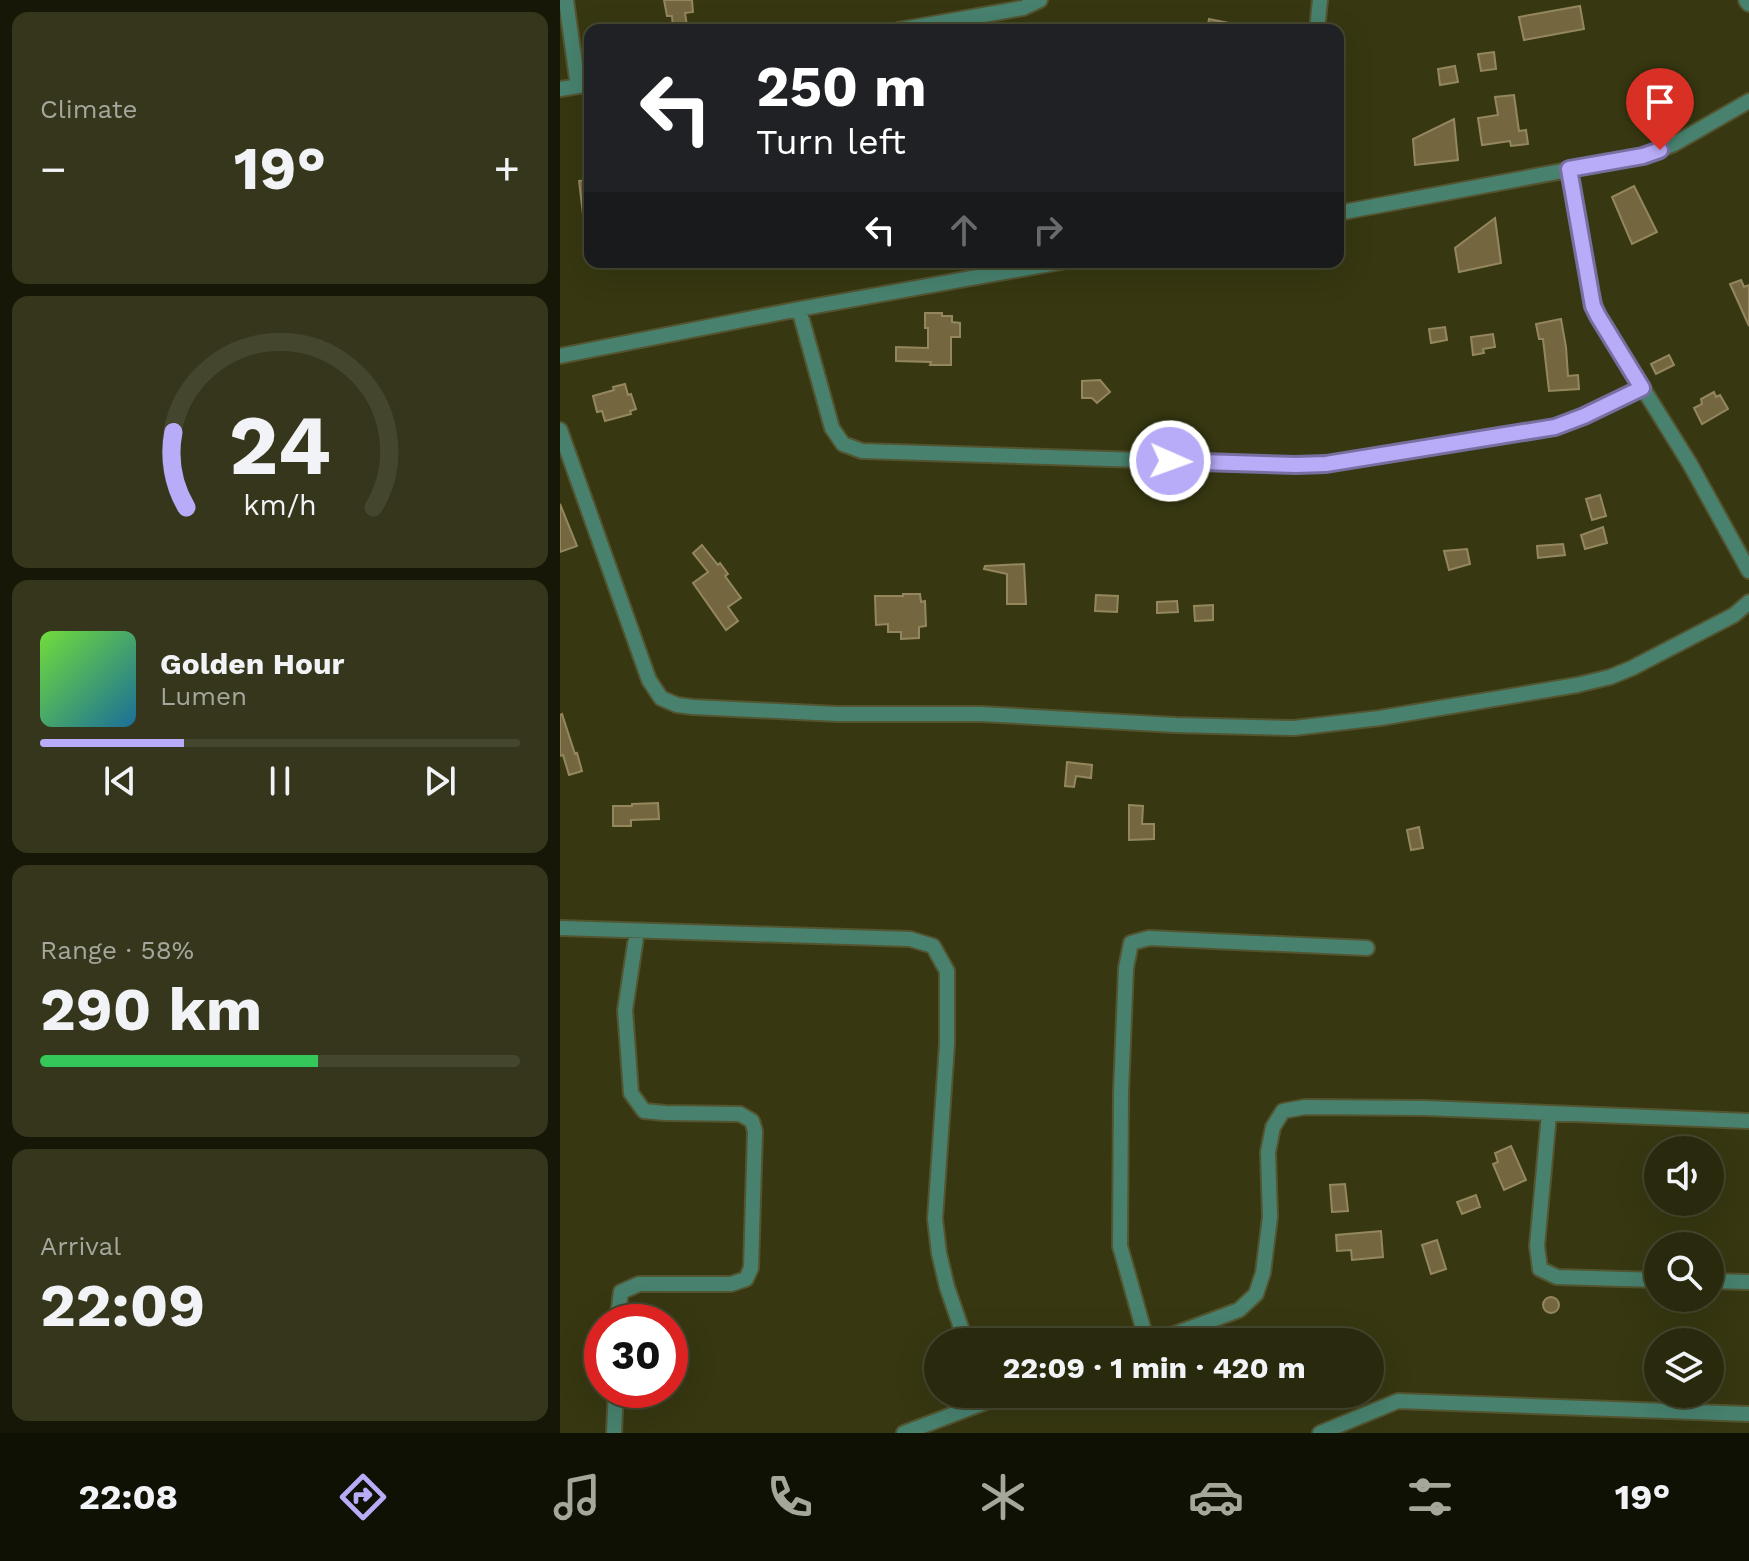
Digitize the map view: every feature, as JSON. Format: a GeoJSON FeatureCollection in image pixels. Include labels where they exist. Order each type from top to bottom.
{"type":"FeatureCollection","features":[{"type":"Feature","properties":{"kind":"street"},"geometry":{"type":"LineString","coordinates":[[560,89],[584,85],[566,0]]}},
{"type":"Feature","properties":{"kind":"street"},"geometry":{"type":"LineString","coordinates":[[932,24],[1023,8],[1040,0]]}},
{"type":"Feature","properties":{"kind":"street"},"geometry":{"type":"LineString","coordinates":[[1318,24],[1320,0]]}},
{"type":"Feature","properties":{"kind":"street"},"geometry":{"type":"LineString","coordinates":[[1344,209],[1643,156],[1674,144],[1749,101]]}},
{"type":"Feature","properties":{"kind":"street"},"geometry":{"type":"LineString","coordinates":[[1569,169],[1593,306],[1690,464],[1749,571]]}},
{"type":"Feature","properties":{"kind":"street"},"geometry":{"type":"LineString","coordinates":[[560,356],[1028,268]]}},
{"type":"Feature","properties":{"kind":"street"},"geometry":{"type":"LineString","coordinates":[[799,309],[832,428],[843,444],[862,451],[1326,464],[1555,427],[1642,388]]}},
{"type":"Feature","properties":{"kind":"street"},"geometry":{"type":"LineString","coordinates":[[560,430],[649,680],[661,698],[677,705],[837,714],[981,714],[1294,728],[1380,718],[1610,677],[1734,615],[1749,602]]}},
{"type":"Feature","properties":{"kind":"street"},"geometry":{"type":"LineString","coordinates":[[560,928],[910,939],[933,946],[947,971],[947,1044],[935,1219],[947,1287],[961,1328]]}},
{"type":"Feature","properties":{"kind":"street"},"geometry":{"type":"LineString","coordinates":[[619,1304],[621,1292],[639,1284],[731,1284],[746,1279],[751,1268],[755,1131],[752,1121],[740,1114],[644,1111],[631,1093],[625,1010],[637,931]]}},
{"type":"Feature","properties":{"kind":"street"},"geometry":{"type":"LineString","coordinates":[[1143,1328],[1120,1246],[1121,1092],[1126,968],[1131,943],[1149,938],[1367,948]]}},
{"type":"Feature","properties":{"kind":"street"},"geometry":{"type":"LineString","coordinates":[[1191,1328],[1239,1310],[1256,1294],[1263,1273],[1270,1217],[1268,1152],[1273,1127],[1283,1111],[1305,1107],[1425,1108],[1749,1121]]}},
{"type":"Feature","properties":{"kind":"street"},"geometry":{"type":"LineString","coordinates":[[1549,1114],[1537,1246],[1540,1269],[1557,1277],[1644,1280]]}},
{"type":"Feature","properties":{"kind":"street"},"geometry":{"type":"LineString","coordinates":[[1724,1281],[1749,1282]]}},
{"type":"Feature","properties":{"kind":"street"},"geometry":{"type":"LineString","coordinates":[[1320,1433],[1398,1401],[1749,1414]]}},
{"type":"Feature","properties":{"kind":"street"},"geometry":{"type":"LineString","coordinates":[[614,1433],[615,1408]]}},
{"type":"Feature","properties":{"kind":"street"},"geometry":{"type":"LineString","coordinates":[[904,1433],[962,1408]]}},
{"type":"Feature","properties":{"kind":"building"},"geometry":{"type":"Polygon","coordinates":[[[664,0],[692,0],[693,12],[685,13],[687,24],[673,24],[672,16],[667,16],[664,0]]]}},
{"type":"Feature","properties":{"kind":"building"},"geometry":{"type":"Polygon","coordinates":[[[1580,6],[1584,29],[1524,40],[1519,17],[1580,6]]]}},
{"type":"Feature","properties":{"kind":"building"},"geometry":{"type":"Polygon","coordinates":[[[1209,19],[1234,24],[1208,24],[1209,19]]]}},
{"type":"Feature","properties":{"kind":"building"},"geometry":{"type":"Polygon","coordinates":[[[1494,52],[1496,69],[1481,71],[1478,54],[1494,52]]]}},
{"type":"Feature","properties":{"kind":"building"},"geometry":{"type":"Polygon","coordinates":[[[1455,66],[1458,82],[1440,85],[1438,69],[1455,66]]]}},
{"type":"Feature","properties":{"kind":"building"},"geometry":{"type":"Polygon","coordinates":[[[1514,95],[1519,131],[1526,130],[1528,144],[1511,146],[1510,141],[1482,145],[1478,118],[1498,115],[1495,97],[1514,95]]]}},
{"type":"Feature","properties":{"kind":"building"},"geometry":{"type":"Polygon","coordinates":[[[1454,119],[1458,160],[1415,165],[1413,139],[1454,119]]]}},
{"type":"Feature","properties":{"kind":"building"},"geometry":{"type":"Polygon","coordinates":[[[579,181],[584,181],[583,214],[579,181]]]}},
{"type":"Feature","properties":{"kind":"building"},"geometry":{"type":"Polygon","coordinates":[[[1634,186],[1657,232],[1632,244],[1612,197],[1634,186]]]}},
{"type":"Feature","properties":{"kind":"building"},"geometry":{"type":"Polygon","coordinates":[[[1495,218],[1501,263],[1459,272],[1455,248],[1495,218]]]}},
{"type":"Feature","properties":{"kind":"building"},"geometry":{"type":"Polygon","coordinates":[[[1741,280],[1744,287],[1749,285],[1749,326],[1730,284],[1741,280]]]}},
{"type":"Feature","properties":{"kind":"building"},"geometry":{"type":"Polygon","coordinates":[[[925,313],[942,313],[942,316],[952,316],[952,322],[960,323],[960,337],[951,337],[951,365],[896,361],[896,347],[928,348],[925,313]]]}},
{"type":"Feature","properties":{"kind":"building"},"geometry":{"type":"Polygon","coordinates":[[[1561,319],[1568,376],[1578,375],[1579,389],[1549,391],[1543,339],[1539,339],[1536,324],[1561,319]]]}},
{"type":"Feature","properties":{"kind":"building"},"geometry":{"type":"Polygon","coordinates":[[[1445,327],[1447,340],[1431,343],[1429,329],[1445,327]]]}},
{"type":"Feature","properties":{"kind":"building"},"geometry":{"type":"Polygon","coordinates":[[[1493,334],[1495,347],[1473,355],[1471,337],[1493,334]]]}},
{"type":"Feature","properties":{"kind":"building"},"geometry":{"type":"Polygon","coordinates":[[[1669,355],[1674,365],[1656,374],[1651,364],[1669,355]]]}},
{"type":"Feature","properties":{"kind":"building"},"geometry":{"type":"Polygon","coordinates":[[[1100,380],[1110,392],[1097,403],[1092,398],[1082,398],[1082,381],[1100,380]]]}},
{"type":"Feature","properties":{"kind":"building"},"geometry":{"type":"Polygon","coordinates":[[[625,384],[636,409],[630,411],[631,414],[605,421],[602,411],[597,412],[593,396],[625,384]]]}},
{"type":"Feature","properties":{"kind":"building"},"geometry":{"type":"Polygon","coordinates":[[[1714,392],[1716,397],[1720,395],[1728,409],[1702,424],[1694,408],[1702,404],[1701,399],[1714,392]]]}},
{"type":"Feature","properties":{"kind":"building"},"geometry":{"type":"Polygon","coordinates":[[[1600,495],[1606,516],[1592,520],[1586,499],[1600,495]]]}},
{"type":"Feature","properties":{"kind":"building"},"geometry":{"type":"Polygon","coordinates":[[[560,504],[577,546],[560,552],[560,504]]]}},
{"type":"Feature","properties":{"kind":"building"},"geometry":{"type":"Polygon","coordinates":[[[1603,527],[1607,543],[1585,549],[1581,535],[1603,527]]]}},
{"type":"Feature","properties":{"kind":"building"},"geometry":{"type":"Polygon","coordinates":[[[1563,544],[1565,555],[1538,558],[1537,546],[1563,544]]]}},
{"type":"Feature","properties":{"kind":"building"},"geometry":{"type":"Polygon","coordinates":[[[702,545],[718,565],[720,563],[728,574],[725,576],[741,598],[728,607],[738,621],[726,630],[693,583],[708,572],[693,553],[702,545]]]}},
{"type":"Feature","properties":{"kind":"building"},"geometry":{"type":"Polygon","coordinates":[[[1467,549],[1470,564],[1449,570],[1444,551],[1467,549]]]}},
{"type":"Feature","properties":{"kind":"building"},"geometry":{"type":"Polygon","coordinates":[[[1024,564],[1026,604],[1007,604],[1007,574],[984,569],[985,566],[1024,564]]]}},
{"type":"Feature","properties":{"kind":"building"},"geometry":{"type":"Polygon","coordinates":[[[920,594],[921,602],[925,601],[926,626],[919,627],[919,638],[901,639],[901,632],[888,632],[888,624],[876,625],[875,596],[920,594]]]}},
{"type":"Feature","properties":{"kind":"building"},"geometry":{"type":"Polygon","coordinates":[[[1096,595],[1118,596],[1117,612],[1095,611],[1096,595]]]}},
{"type":"Feature","properties":{"kind":"building"},"geometry":{"type":"Polygon","coordinates":[[[1177,601],[1178,612],[1157,613],[1157,602],[1177,601]]]}},
{"type":"Feature","properties":{"kind":"building"},"geometry":{"type":"Polygon","coordinates":[[[1213,605],[1213,620],[1195,621],[1194,606],[1213,605]]]}},
{"type":"Feature","properties":{"kind":"building"},"geometry":{"type":"Polygon","coordinates":[[[562,714],[582,771],[569,775],[563,755],[560,756],[562,714]]]}},
{"type":"Feature","properties":{"kind":"building"},"geometry":{"type":"Polygon","coordinates":[[[1067,762],[1092,765],[1091,778],[1076,776],[1074,787],[1065,786],[1067,762]]]}},
{"type":"Feature","properties":{"kind":"building"},"geometry":{"type":"Polygon","coordinates":[[[658,803],[659,819],[631,820],[631,826],[613,826],[613,806],[658,803]]]}},
{"type":"Feature","properties":{"kind":"building"},"geometry":{"type":"Polygon","coordinates":[[[1129,805],[1143,806],[1142,824],[1154,824],[1154,839],[1129,840],[1129,805]]]}},
{"type":"Feature","properties":{"kind":"building"},"geometry":{"type":"Polygon","coordinates":[[[1419,827],[1423,848],[1411,850],[1407,830],[1419,827]]]}},
{"type":"Feature","properties":{"kind":"building"},"geometry":{"type":"Polygon","coordinates":[[[1511,1146],[1526,1180],[1504,1190],[1493,1164],[1498,1162],[1495,1153],[1511,1146]]]}},
{"type":"Feature","properties":{"kind":"building"},"geometry":{"type":"Polygon","coordinates":[[[1345,1184],[1348,1211],[1332,1212],[1330,1185],[1345,1184]]]}},
{"type":"Feature","properties":{"kind":"building"},"geometry":{"type":"Polygon","coordinates":[[[1476,1195],[1480,1207],[1462,1214],[1457,1202],[1476,1195]]]}},
{"type":"Feature","properties":{"kind":"building"},"geometry":{"type":"Polygon","coordinates":[[[1381,1231],[1383,1257],[1352,1260],[1351,1250],[1337,1251],[1336,1235],[1381,1231]]]}},
{"type":"Feature","properties":{"kind":"building"},"geometry":{"type":"Polygon","coordinates":[[[1437,1240],[1446,1269],[1431,1274],[1422,1245],[1437,1240]]]}},
{"type":"Feature","properties":{"kind":"building"},"geometry":{"type":"Polygon","coordinates":[[[1548,1297],[1554,1297],[1559,1305],[1557,1311],[1548,1313],[1543,1308],[1543,1302],[1548,1297]]]}},
{"type":"Feature","properties":{"kind":"route"},"geometry":{"type":"LineString","coordinates":[[1170,461],[1326,464],[1555,427],[1642,388],[1593,306],[1569,169],[1660,150]]}}]}
